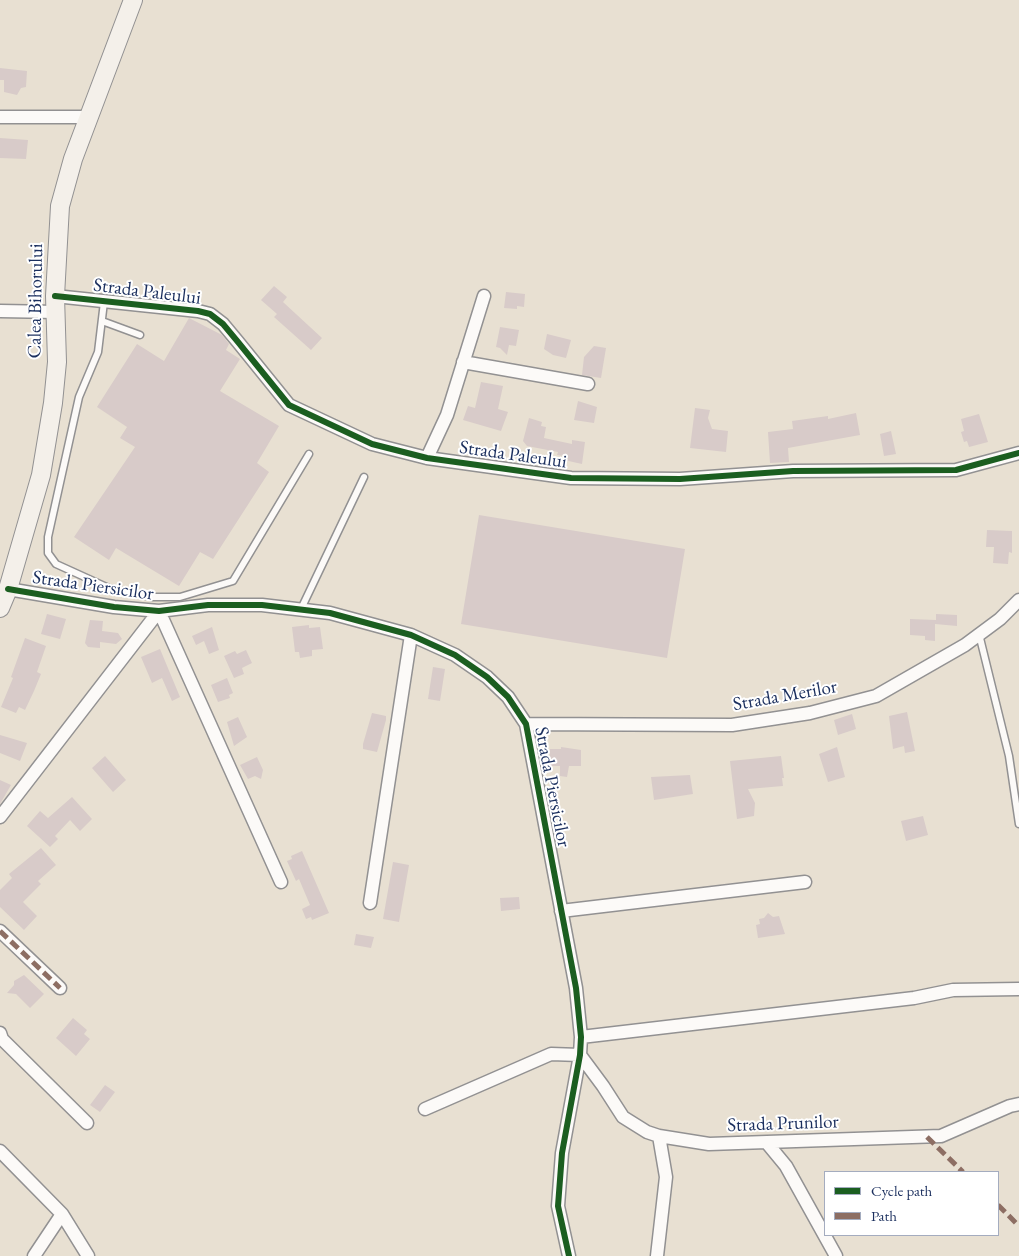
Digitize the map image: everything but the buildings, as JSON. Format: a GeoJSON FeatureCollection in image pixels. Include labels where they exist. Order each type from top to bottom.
{"type":"FeatureCollection","features":[{"type":"Feature","properties":{"kind":"main road","name":"Calea Bihorului"},"geometry":{"type":"LineString","coordinates":[[0,608],[8,589],[41,475],[56,370],[56,304],[60,206],[73,159],[132,0]]}},
{"type":"Feature","properties":{"kind":"street"},"geometry":{"type":"LineString","coordinates":[[0,117],[88,117]]}},
{"type":"Feature","properties":{"kind":"street"},"geometry":{"type":"LineString","coordinates":[[427,458],[447,415],[484,296]]}},
{"type":"Feature","properties":{"kind":"street","name":"Strada Paleului"},"geometry":{"type":"LineString","coordinates":[[0,311],[56,304],[104,302],[198,311],[210,314],[223,324],[289,405],[372,444],[427,458],[570,478],[680,478],[792,471],[956,470],[1019,453]]}},
{"type":"Feature","properties":{"kind":"street"},"geometry":{"type":"LineString","coordinates":[[463,362],[588,384]]}},
{"type":"Feature","properties":{"kind":"street","name":"Strada Piersicilor"},"geometry":{"type":"LineString","coordinates":[[8,589],[114,607],[159,611],[208,605],[262,605],[330,613],[411,635],[455,655],[487,677],[508,697],[526,724],[576,988],[581,1037],[580,1055],[562,1153],[558,1206],[569,1256]]}},
{"type":"Feature","properties":{"kind":"street","name":"Strada Merilor"},"geometry":{"type":"LineString","coordinates":[[526,724],[732,725],[810,713],[876,696],[965,645],[1000,619],[1019,600]]}},
{"type":"Feature","properties":{"kind":"street"},"geometry":{"type":"LineString","coordinates":[[0,817],[159,611],[281,882]]}},
{"type":"Feature","properties":{"kind":"street"},"geometry":{"type":"LineString","coordinates":[[370,903],[411,635]]}},
{"type":"Feature","properties":{"kind":"street"},"geometry":{"type":"LineString","coordinates":[[561,911],[805,882]]}},
{"type":"Feature","properties":{"kind":"street"},"geometry":{"type":"LineString","coordinates":[[0,931],[60,988]]}},
{"type":"Feature","properties":{"kind":"street"},"geometry":{"type":"LineString","coordinates":[[581,1037],[914,998],[953,990],[1019,989]]}},
{"type":"Feature","properties":{"kind":"street"},"geometry":{"type":"LineString","coordinates":[[0,1033],[2,1039],[87,1123]]}},
{"type":"Feature","properties":{"kind":"street"},"geometry":{"type":"LineString","coordinates":[[425,1109],[550,1054],[580,1055]]}},
{"type":"Feature","properties":{"kind":"street","name":"Strada Prunilor"},"geometry":{"type":"LineString","coordinates":[[580,1055],[623,1117],[659,1136],[709,1144],[941,1136],[1010,1106],[1019,1104]]}},
{"type":"Feature","properties":{"kind":"street"},"geometry":{"type":"LineString","coordinates":[[657,1256],[666,1177],[659,1136]]}},
{"type":"Feature","properties":{"kind":"street"},"geometry":{"type":"LineString","coordinates":[[767,1143],[786,1166],[824,1234]]}},
{"type":"Feature","properties":{"kind":"street"},"geometry":{"type":"LineString","coordinates":[[0,1152],[62,1214],[88,1256]]}},
{"type":"Feature","properties":{"kind":"street"},"geometry":{"type":"LineString","coordinates":[[34,1256],[62,1214]]}},
{"type":"Feature","properties":{"kind":"street"},"geometry":{"type":"LineString","coordinates":[[825,1236],[836,1256]]}},
{"type":"Feature","properties":{"kind":"lane"},"geometry":{"type":"LineString","coordinates":[[104,302],[98,352],[79,398],[48,537],[48,553],[56,564],[111,589],[152,597],[180,597],[233,581],[309,454]]}},
{"type":"Feature","properties":{"kind":"lane"},"geometry":{"type":"LineString","coordinates":[[102,322],[140,335]]}},
{"type":"Feature","properties":{"kind":"lane"},"geometry":{"type":"LineString","coordinates":[[300,609],[364,477]]}},
{"type":"Feature","properties":{"kind":"lane"},"geometry":{"type":"LineString","coordinates":[[979,634],[1005,737],[1019,824]]}},
{"type":"Feature","properties":{"kind":"marked path"},"geometry":{"type":"LineString","coordinates":[[0,931],[60,988]]}},
{"type":"Feature","properties":{"kind":"marked path"},"geometry":{"type":"LineString","coordinates":[[927,1137],[962,1171]]}},
{"type":"Feature","properties":{"kind":"marked path"},"geometry":{"type":"LineString","coordinates":[[999,1206],[1019,1226]]}},
{"type":"Feature","properties":{"kind":"cycle path"},"geometry":{"type":"LineString","coordinates":[[55,296],[198,311],[210,314],[223,324],[289,405],[372,444],[427,458],[571,478],[680,479],[793,471],[956,470],[1019,453]]}},
{"type":"Feature","properties":{"kind":"cycle path"},"geometry":{"type":"LineString","coordinates":[[8,589],[114,607],[159,611],[208,605],[262,605],[330,613],[411,635],[455,655],[487,677],[508,697],[526,724],[576,988],[581,1037],[580,1055],[562,1153],[558,1206],[569,1256]]}}]}
